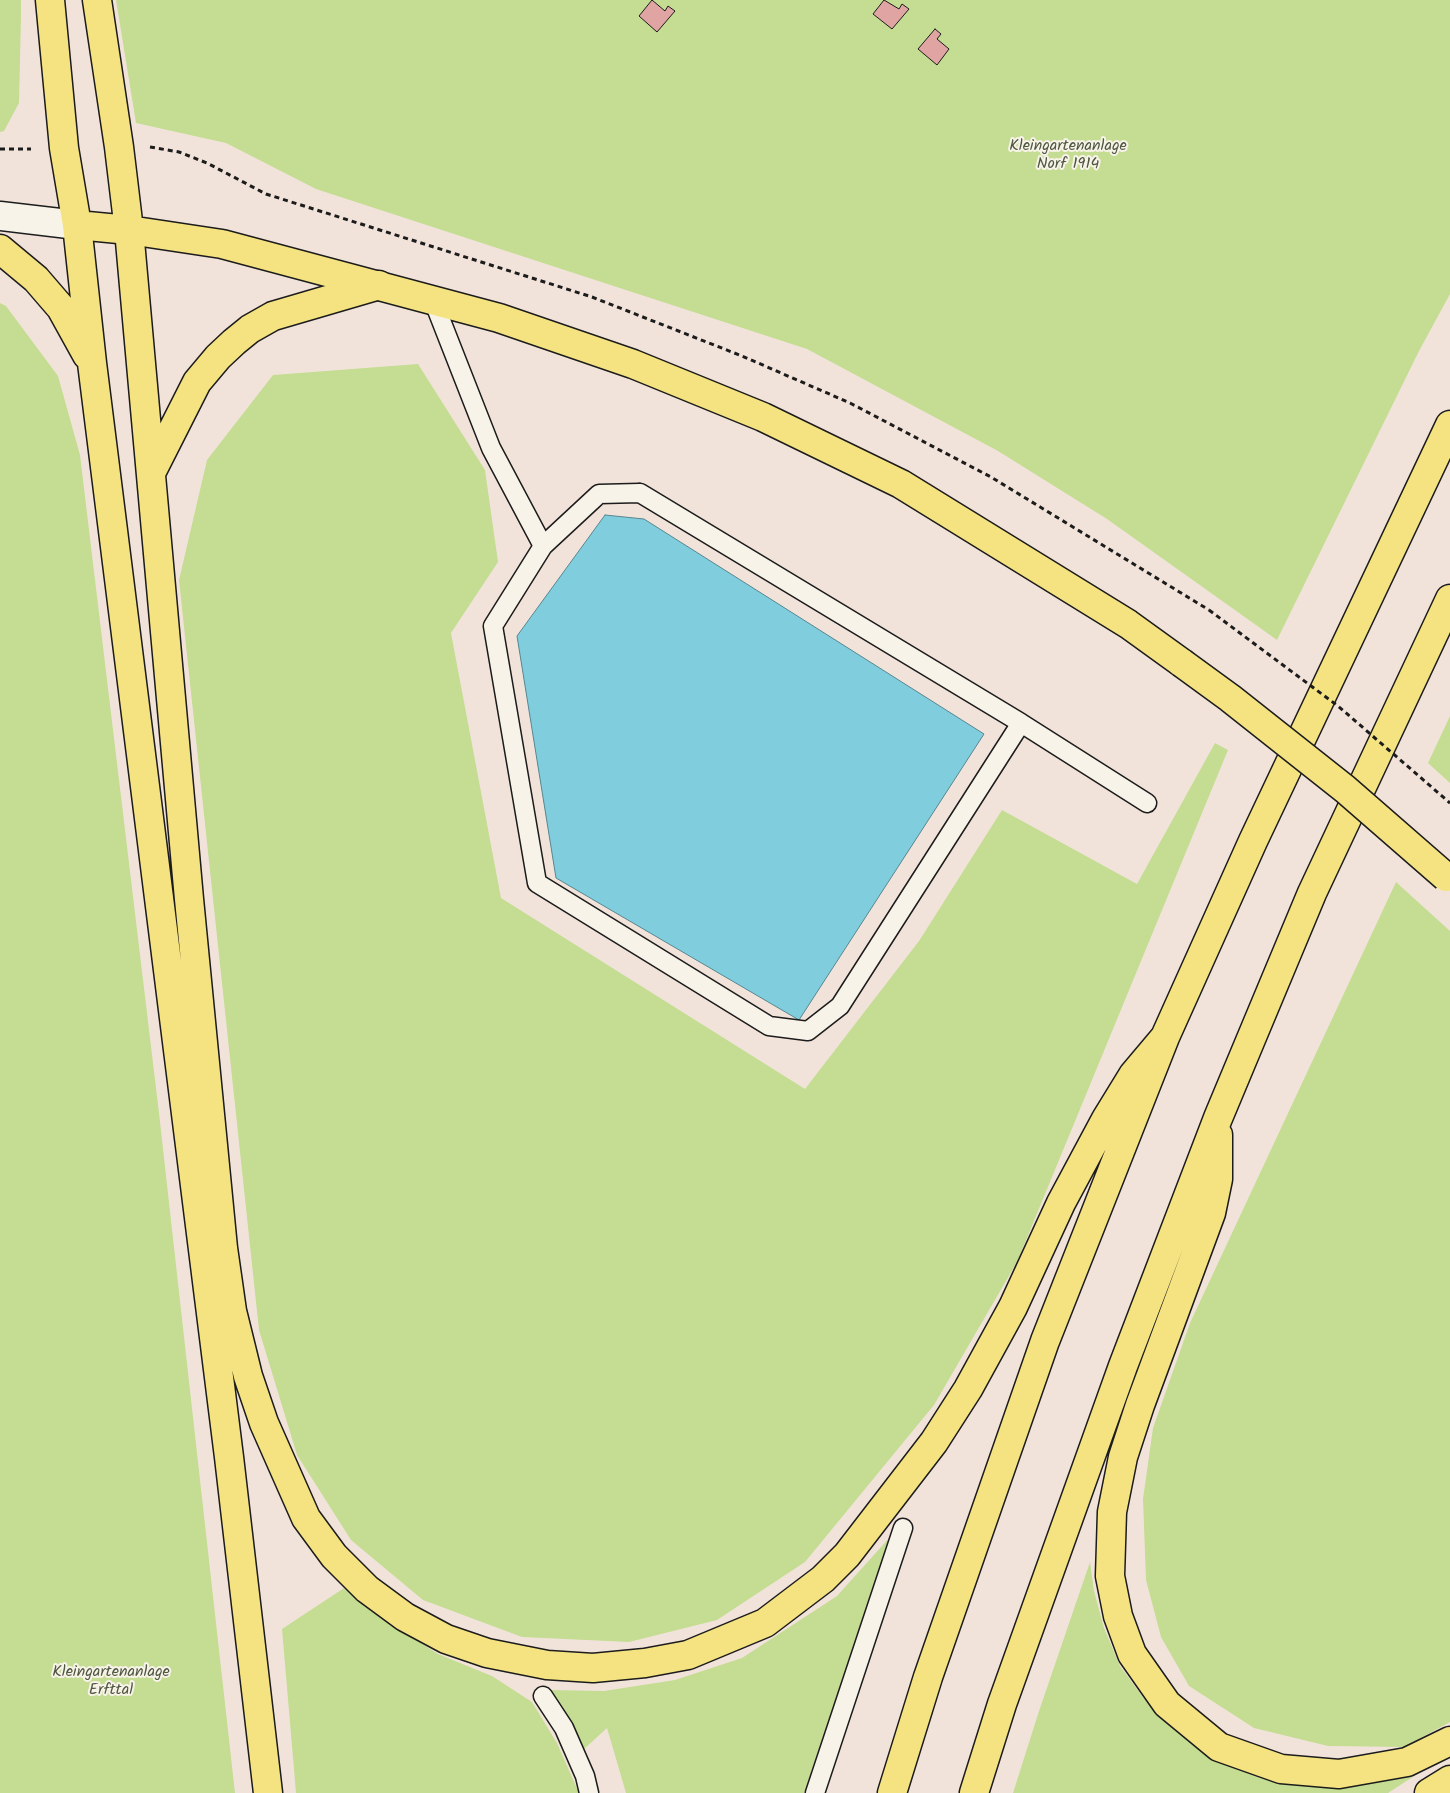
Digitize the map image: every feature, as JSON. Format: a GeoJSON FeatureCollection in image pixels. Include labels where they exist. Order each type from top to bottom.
{"type":"FeatureCollection","features":[{"type":"Feature","properties":{"kind":"main road"},"geometry":{"type":"LineString","coordinates":[[50,0],[64,148],[77,225],[92,363],[229,1457],[268,1793]]}},
{"type":"Feature","properties":{"kind":"main road"},"geometry":{"type":"LineString","coordinates":[[96,0],[119,148],[129,230],[188,899],[223,1248],[232,1311],[248,1376],[264,1423],[306,1518],[334,1556],[367,1589],[405,1617],[446,1639],[487,1654],[514,1661],[547,1665],[593,1668],[645,1663],[688,1655],[764,1623],[823,1579],[847,1555],[934,1442],[968,1389],[1012,1307],[1061,1203],[1106,1119],[1133,1075],[1165,1036]]}},
{"type":"Feature","properties":{"kind":"main road"},"geometry":{"type":"LineString","coordinates":[[0,216],[129,230],[222,244],[379,285],[499,318],[632,364],[763,417],[910,489],[1128,624],[1230,698],[1345,789],[1448,878]]}},
{"type":"Feature","properties":{"kind":"main road"},"geometry":{"type":"LineString","coordinates":[[0,249],[36,279],[61,308],[92,363]]}},
{"type":"Feature","properties":{"kind":"main road"},"geometry":{"type":"LineString","coordinates":[[150,475],[197,382],[218,357],[234,342],[250,329],[273,316],[379,285]]}},
{"type":"Feature","properties":{"kind":"main road"},"geometry":{"type":"LineString","coordinates":[[892,1793],[928,1677],[1045,1341],[1165,1036],[1257,832],[1450,425]]}},
{"type":"Feature","properties":{"kind":"main road"},"geometry":{"type":"LineString","coordinates":[[974,1793],[1002,1704],[1123,1366],[1218,1118],[1312,893],[1450,599]]}},
{"type":"Feature","properties":{"kind":"main road"},"geometry":{"type":"LineString","coordinates":[[1218,1118],[1218,1179],[1211,1214],[1140,1405],[1123,1457],[1112,1512],[1110,1576],[1118,1616],[1132,1654],[1167,1704],[1219,1747],[1281,1769],[1339,1774],[1407,1762],[1450,1741]]}},
{"type":"Feature","properties":{"kind":"main road"},"geometry":{"type":"LineString","coordinates":[[1429,1793],[1450,1780]]}},
{"type":"Feature","properties":{"kind":"lane"},"geometry":{"type":"LineString","coordinates":[[433,300],[491,448],[543,546]]}},
{"type":"Feature","properties":{"kind":"lane"},"geometry":{"type":"LineString","coordinates":[[1021,724],[840,1006],[808,1031],[769,1026],[537,883],[493,626],[543,546],[599,494],[640,493],[1021,724],[1147,803]]}},
{"type":"Feature","properties":{"kind":"lane"},"geometry":{"type":"LineString","coordinates":[[814,1793],[903,1528]]}},
{"type":"Feature","properties":{"kind":"lane"},"geometry":{"type":"LineString","coordinates":[[542,1696],[564,1728],[585,1776],[589,1793]]}},
{"type":"Feature","properties":{"kind":"path"},"geometry":{"type":"LineString","coordinates":[[1209,610],[1338,706],[1450,803]]}},
{"type":"Feature","properties":{"kind":"green space"},"geometry":{"type":"Polygon","coordinates":[[[0,0],[21,0],[19,103],[4,131],[0,132],[0,0]]]}},
{"type":"Feature","properties":{"kind":"green space","name":"Kleingartenanlage Norf 1914"},"geometry":{"type":"Polygon","coordinates":[[[116,0],[1450,0],[1450,294],[1419,351],[1277,640],[1107,519],[998,451],[807,349],[316,189],[226,143],[136,123],[116,0]]]}},
{"type":"Feature","properties":{"kind":"green space","name":"Kleingartenanlage Erfttal"},"geometry":{"type":"Polygon","coordinates":[[[0,303],[6,306],[58,376],[80,455],[159,1113],[235,1793],[0,1793],[0,303]]]}},
{"type":"Feature","properties":{"kind":"green space"},"geometry":{"type":"Polygon","coordinates":[[[418,364],[485,470],[498,562],[451,633],[501,898],[805,1089],[919,941],[1002,810],[1137,884],[1215,743],[1228,750],[1017,1262],[934,1405],[805,1562],[717,1620],[629,1642],[522,1637],[423,1600],[351,1540],[297,1455],[259,1330],[179,580],[207,460],[273,375],[418,364]]]}},
{"type":"Feature","properties":{"kind":"green space"},"geometry":{"type":"Polygon","coordinates":[[[1450,716],[1450,783],[1428,763],[1450,716]]]}},
{"type":"Feature","properties":{"kind":"green space"},"geometry":{"type":"Polygon","coordinates":[[[1396,882],[1450,931],[1450,1722],[1404,1747],[1328,1746],[1254,1728],[1189,1686],[1161,1637],[1146,1580],[1143,1499],[1153,1428],[1190,1323],[1396,882]]]}},
{"type":"Feature","properties":{"kind":"green space"},"geometry":{"type":"Polygon","coordinates":[[[890,1537],[804,1793],[626,1793],[607,1728],[583,1750],[550,1690],[604,1691],[675,1680],[742,1658],[837,1596],[890,1537]]]}},
{"type":"Feature","properties":{"kind":"green space"},"geometry":{"type":"Polygon","coordinates":[[[1090,1562],[1094,1591],[1104,1628],[1120,1666],[1142,1696],[1167,1723],[1200,1748],[1230,1765],[1442,1758],[1388,1793],[1013,1793],[1090,1562]]]}},
{"type":"Feature","properties":{"kind":"green space"},"geometry":{"type":"Polygon","coordinates":[[[344,1588],[364,1606],[438,1654],[492,1676],[532,1702],[557,1743],[579,1793],[296,1793],[282,1629],[344,1588]]]}},
{"type":"Feature","properties":{"kind":"water"},"geometry":{"type":"Polygon","coordinates":[[[605,515],[644,519],[984,734],[799,1020],[556,878],[517,636],[605,515]]]}},
{"type":"Feature","properties":{"kind":"building"},"geometry":{"type":"Polygon","coordinates":[[[652,0],[665,11],[668,6],[675,11],[657,32],[639,16],[652,0]]]}},
{"type":"Feature","properties":{"kind":"building"},"geometry":{"type":"Polygon","coordinates":[[[884,0],[899,9],[902,4],[909,9],[892,29],[873,14],[884,0]]]}},
{"type":"Feature","properties":{"kind":"building"},"geometry":{"type":"Polygon","coordinates":[[[935,29],[941,34],[937,39],[949,49],[937,65],[918,49],[935,29]]]}}]}
